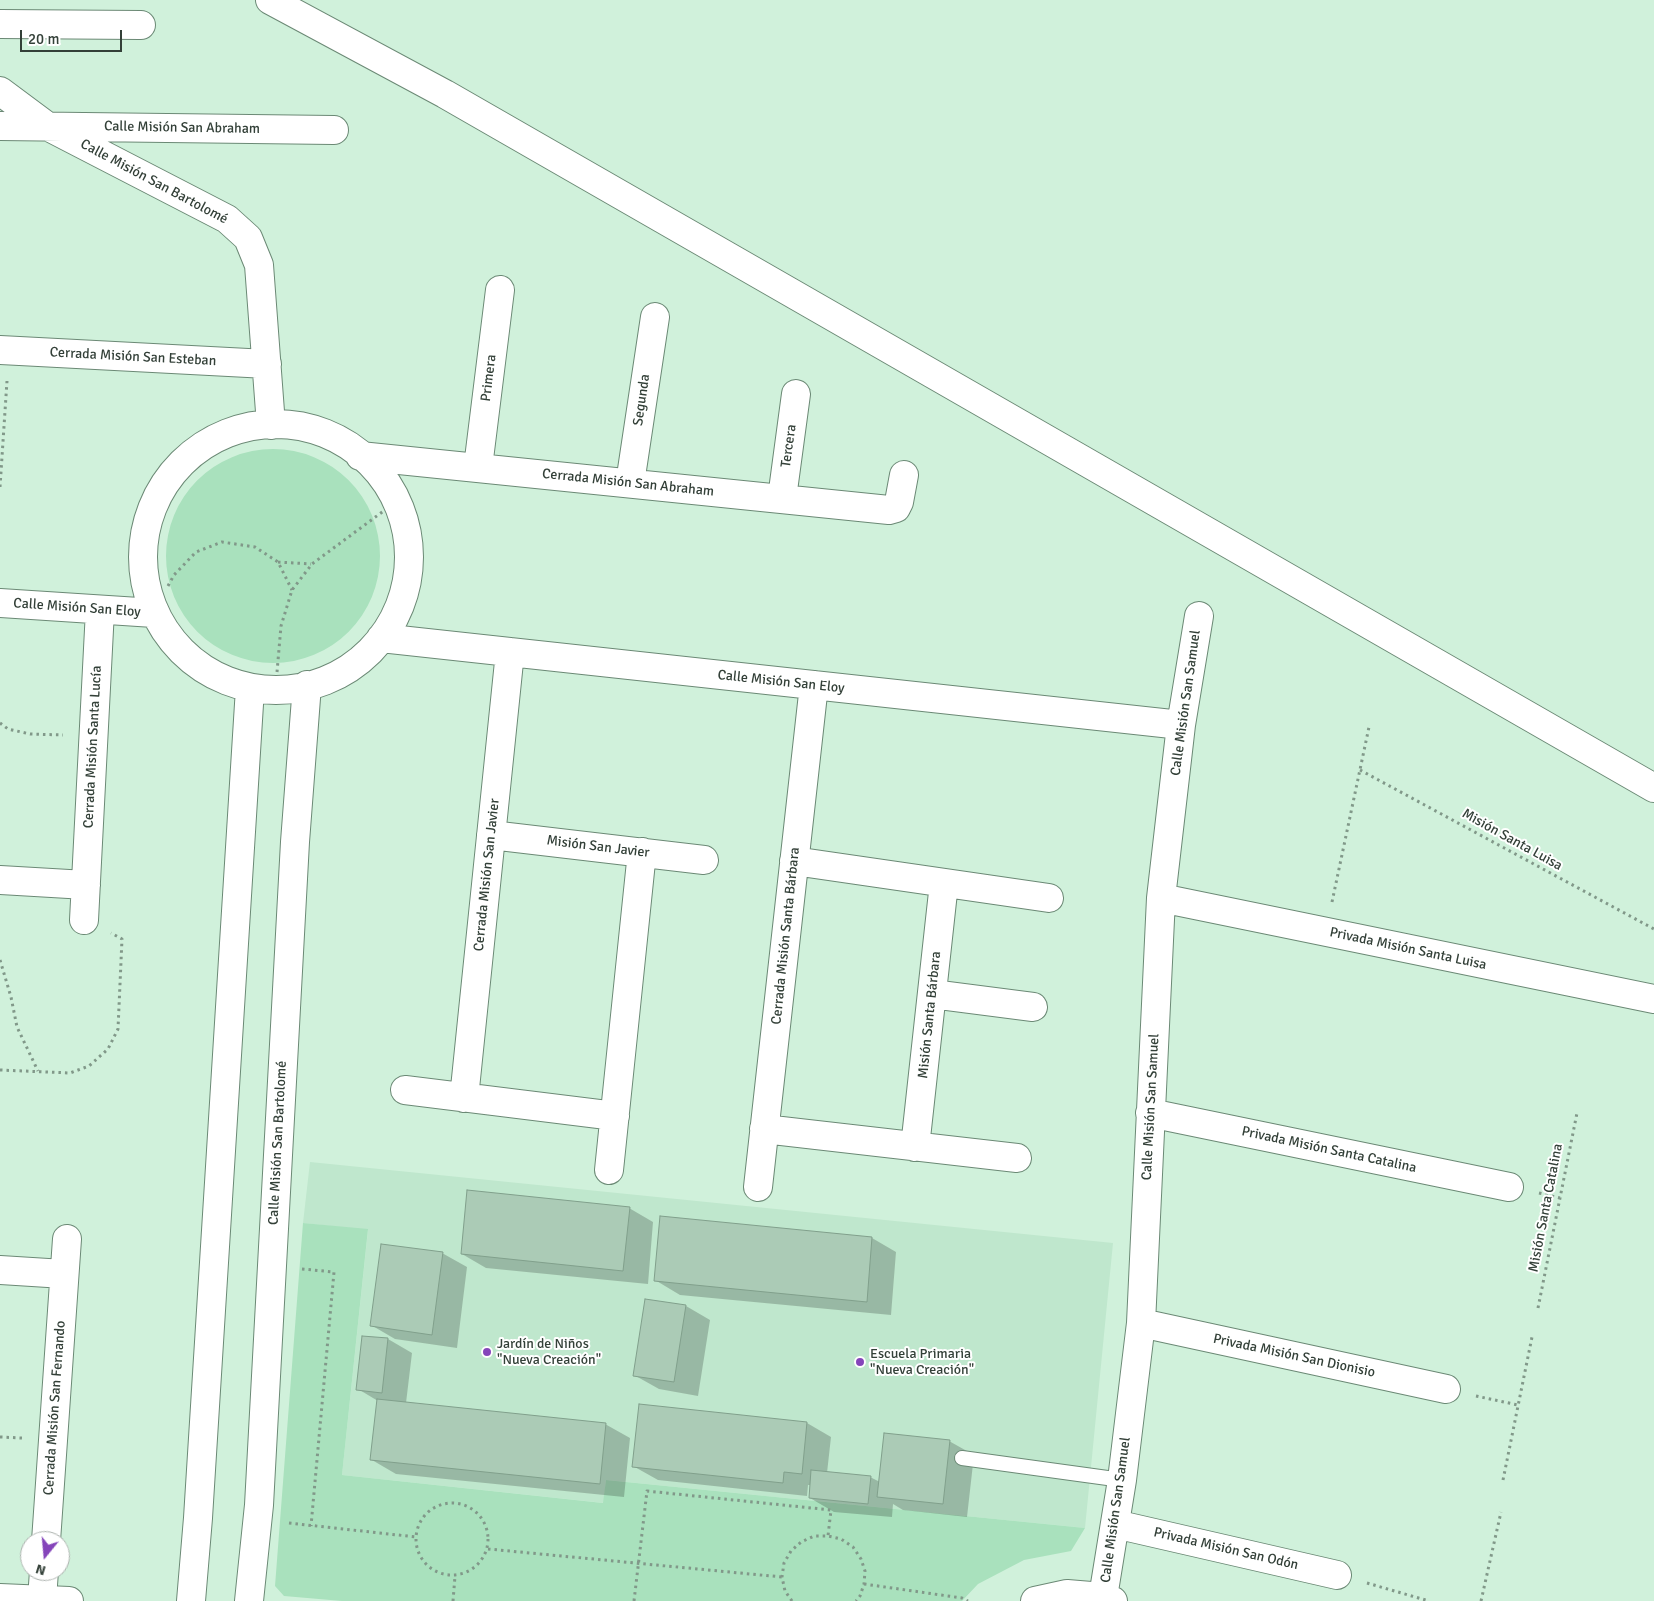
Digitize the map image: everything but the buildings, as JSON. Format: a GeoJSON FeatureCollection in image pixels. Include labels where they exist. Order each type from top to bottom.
{"type":"FeatureCollection","features":[{"type":"Feature","properties":{"kind":"street"},"geometry":{"type":"LineString","coordinates":[[270,0],[445,94],[1654,788]]}},
{"type":"Feature","properties":{"kind":"street"},"geometry":{"type":"LineString","coordinates":[[0,24],[141,25]]}},
{"type":"Feature","properties":{"kind":"street","name":"Calle Misión San Bartolomé"},"geometry":{"type":"LineString","coordinates":[[0,90],[47,126],[227,218],[248,238],[259,265],[271,426]]}},
{"type":"Feature","properties":{"kind":"street","name":"Calle Misión San Abraham"},"geometry":{"type":"LineString","coordinates":[[0,126],[334,130]]}},
{"type":"Feature","properties":{"kind":"street","name":"Primera"},"geometry":{"type":"LineString","coordinates":[[478,467],[500,290]]}},
{"type":"Feature","properties":{"kind":"street","name":"Segunda"},"geometry":{"type":"LineString","coordinates":[[630,483],[654,317]]}},
{"type":"Feature","properties":{"kind":"street","name":"Cerrada Misión San Esteban"},"geometry":{"type":"LineString","coordinates":[[5,350],[267,364]]}},
{"type":"Feature","properties":{"kind":"street","name":"Tercera"},"geometry":{"type":"LineString","coordinates":[[782,498],[796,394]]}},
{"type":"Feature","properties":{"kind":"street"},"geometry":{"type":"LineString","coordinates":[[259,425],[301,426],[340,441],[360,456],[374,467],[397,502],[409,542],[407,584],[392,622],[367,655],[332,679],[292,689],[263,689],[210,674],[177,648],[154,613],[143,573],[144,531],[158,492],[184,459],[219,436],[259,425]]}},
{"type":"Feature","properties":{"kind":"street","name":"Cerrada Misión San Abraham"},"geometry":{"type":"LineString","coordinates":[[360,456],[889,510],[896,508],[899,502],[904,475]]}},
{"type":"Feature","properties":{"kind":"street","name":"Calle Misión San Eloy"},"geometry":{"type":"LineString","coordinates":[[0,603],[154,613]]}},
{"type":"Feature","properties":{"kind":"street","name":"Cerrada Misión Santa Lucía"},"geometry":{"type":"LineString","coordinates":[[84,920],[100,610]]}},
{"type":"Feature","properties":{"kind":"street","name":"Calle Misión San Samuel"},"geometry":{"type":"LineString","coordinates":[[1108,1599],[1115,1524],[1141,1323],[1162,898],[1181,725],[1199,616]]}},
{"type":"Feature","properties":{"kind":"street","name":"Calle Misión San Eloy"},"geometry":{"type":"LineString","coordinates":[[381,638],[1181,725]]}},
{"type":"Feature","properties":{"kind":"street","name":"Cerrada Misión San Javier"},"geometry":{"type":"LineString","coordinates":[[464,1098],[510,652]]}},
{"type":"Feature","properties":{"kind":"street","name":"Calle Misión San Bartolomé"},"geometry":{"type":"LineString","coordinates":[[249,1601],[257,1520],[295,842],[307,685]]}},
{"type":"Feature","properties":{"kind":"street","name":"Cerrada Misión Santa Bárbara"},"geometry":{"type":"LineString","coordinates":[[758,1187],[814,685]]}},
{"type":"Feature","properties":{"kind":"street"},"geometry":{"type":"LineString","coordinates":[[191,1601],[263,689]]}},
{"type":"Feature","properties":{"kind":"street","name":"Misión San Javier"},"geometry":{"type":"LineString","coordinates":[[491,835],[704,860]]}},
{"type":"Feature","properties":{"kind":"street"},"geometry":{"type":"LineString","coordinates":[[609,1170],[642,852]]}},
{"type":"Feature","properties":{"kind":"street"},"geometry":{"type":"LineString","coordinates":[[794,862],[1049,898]]}},
{"type":"Feature","properties":{"kind":"street"},"geometry":{"type":"LineString","coordinates":[[0,880],[86,885]]}},
{"type":"Feature","properties":{"kind":"street","name":"Misión Santa Bárbara"},"geometry":{"type":"LineString","coordinates":[[915,1147],[944,883]]}},
{"type":"Feature","properties":{"kind":"street","name":"Privada Misión Santa Luisa"},"geometry":{"type":"LineString","coordinates":[[1162,898],[1654,999]]}},
{"type":"Feature","properties":{"kind":"street"},"geometry":{"type":"LineString","coordinates":[[932,994],[1033,1007]]}},
{"type":"Feature","properties":{"kind":"street"},"geometry":{"type":"LineString","coordinates":[[405,1090],[615,1116]]}},
{"type":"Feature","properties":{"kind":"street","name":"Privada Misión Santa Catalina"},"geometry":{"type":"LineString","coordinates":[[1150,1114],[1509,1187]]}},
{"type":"Feature","properties":{"kind":"street"},"geometry":{"type":"LineString","coordinates":[[764,1129],[1017,1158]]}},
{"type":"Feature","properties":{"kind":"street","name":"Cerrada Misión San Fernando"},"geometry":{"type":"LineString","coordinates":[[47,1531],[67,1240]]}},
{"type":"Feature","properties":{"kind":"street"},"geometry":{"type":"LineString","coordinates":[[0,1270],[64,1274]]}},
{"type":"Feature","properties":{"kind":"street","name":"Privada Misión San Dionisio"},"geometry":{"type":"LineString","coordinates":[[1141,1323],[1446,1389]]}},
{"type":"Feature","properties":{"kind":"street","name":"Privada Misión San Odón"},"geometry":{"type":"LineString","coordinates":[[1115,1524],[1337,1575]]}},
{"type":"Feature","properties":{"kind":"street"},"geometry":{"type":"LineString","coordinates":[[42,1600],[43,1581]]}},
{"type":"Feature","properties":{"kind":"street"},"geometry":{"type":"LineString","coordinates":[[1035,1601],[1068,1594],[1108,1599]]}},
{"type":"Feature","properties":{"kind":"street"},"geometry":{"type":"LineString","coordinates":[[0,1598],[69,1601]]}},
{"type":"Feature","properties":{"kind":"lane"},"geometry":{"type":"LineString","coordinates":[[962,1458],[1122,1480]]}},
{"type":"Feature","properties":{"kind":"path"},"geometry":{"type":"LineString","coordinates":[[0,487],[5,350]]}},
{"type":"Feature","properties":{"kind":"path"},"geometry":{"type":"LineString","coordinates":[[263,689],[292,590],[312,564],[397,502]]}},
{"type":"Feature","properties":{"kind":"path"},"geometry":{"type":"LineString","coordinates":[[154,613],[174,575],[196,552],[222,542],[255,547],[278,562],[312,564]]}},
{"type":"Feature","properties":{"kind":"path"},"geometry":{"type":"LineString","coordinates":[[278,562],[292,590]]}},
{"type":"Feature","properties":{"kind":"path"},"geometry":{"type":"LineString","coordinates":[[0,723],[8,728],[30,734],[94,736]]}},
{"type":"Feature","properties":{"kind":"path"},"geometry":{"type":"LineString","coordinates":[[1326,932],[1369,727]]}},
{"type":"Feature","properties":{"kind":"path","name":"Misión Santa Luisa"},"geometry":{"type":"LineString","coordinates":[[1360,770],[1654,929]]}},
{"type":"Feature","properties":{"kind":"path"},"geometry":{"type":"LineString","coordinates":[[0,1070],[70,1073],[89,1066],[108,1049],[118,1029],[122,939],[84,920]]}},
{"type":"Feature","properties":{"kind":"path"},"geometry":{"type":"LineString","coordinates":[[0,960],[11,997],[16,1028],[38,1072]]}},
{"type":"Feature","properties":{"kind":"path","name":"Misión Santa Catalina"},"geometry":{"type":"LineString","coordinates":[[1538,1308],[1577,1113]]}},
{"type":"Feature","properties":{"kind":"path"},"geometry":{"type":"LineString","coordinates":[[272,1266],[334,1272],[312,1526]]}},
{"type":"Feature","properties":{"kind":"path"},"geometry":{"type":"LineString","coordinates":[[1503,1480],[1532,1337]]}},
{"type":"Feature","properties":{"kind":"path"},"geometry":{"type":"LineString","coordinates":[[1446,1389],[1518,1405]]}},
{"type":"Feature","properties":{"kind":"path"},"geometry":{"type":"LineString","coordinates":[[634,1601],[646,1492],[831,1510],[828,1536]]}},
{"type":"Feature","properties":{"kind":"path"},"geometry":{"type":"LineString","coordinates":[[448,1503],[461,1504],[472,1509],[484,1521],[489,1537],[488,1549],[484,1559],[476,1568],[466,1574],[444,1575],[432,1570],[423,1561],[417,1550],[416,1537],[419,1524],[426,1514],[436,1507],[448,1503]]}},
{"type":"Feature","properties":{"kind":"path"},"geometry":{"type":"LineString","coordinates":[[1481,1601],[1502,1512]]}},
{"type":"Feature","properties":{"kind":"path"},"geometry":{"type":"LineString","coordinates":[[257,1520],[416,1537]]}},
{"type":"Feature","properties":{"kind":"path"},"geometry":{"type":"LineString","coordinates":[[792,1601],[785,1591],[782,1577],[784,1563],[791,1551],[801,1542],[814,1536],[828,1536],[841,1539],[853,1547],[861,1559],[865,1571],[864,1584],[856,1601]]}},
{"type":"Feature","properties":{"kind":"path"},"geometry":{"type":"LineString","coordinates":[[488,1549],[782,1577]]}},
{"type":"Feature","properties":{"kind":"path"},"geometry":{"type":"LineString","coordinates":[[1337,1575],[1429,1601]]}},
{"type":"Feature","properties":{"kind":"path"},"geometry":{"type":"LineString","coordinates":[[453,1601],[455,1576]]}},
{"type":"Feature","properties":{"kind":"path"},"geometry":{"type":"LineString","coordinates":[[864,1584],[962,1598],[968,1601]]}},
{"type":"Feature","properties":{"kind":"shaded area"},"geometry":{"type":"Polygon","coordinates":[[[262,449],[284,449],[304,453],[324,461],[349,480],[368,505],[376,525],[380,556],[376,587],[368,607],[349,632],[324,651],[304,659],[284,663],[262,663],[242,659],[222,651],[205,639],[190,624],[178,607],[170,587],[166,567],[166,545],[170,525],[178,505],[190,488],[205,473],[222,461],[242,453],[262,449]]]}},
{"type":"Feature","properties":{"kind":"shaded area","name":"Escuela Primaria \"Nueva Creación\""},"geometry":{"type":"Polygon","coordinates":[[[310,1162],[1113,1243],[1085,1528],[606,1480],[604,1503],[342,1475],[368,1230],[303,1223],[310,1162]]]}},
{"type":"Feature","properties":{"kind":"shaded area"},"geometry":{"type":"Polygon","coordinates":[[[303,1223],[368,1229],[342,1475],[603,1503],[606,1480],[1085,1528],[1071,1551],[1024,1560],[978,1584],[962,1601],[342,1601],[284,1596],[275,1586],[303,1223]]]}},
{"type":"Feature","properties":{"kind":"place","name":"Jardín de Niños \"Nueva Creación\""},"geometry":{"type":"Point","coordinates":[487,1352]}},
{"type":"Feature","properties":{"kind":"place","name":"Escuela Primaria \"Nueva Creación\""},"geometry":{"type":"Point","coordinates":[860,1362]}}]}
